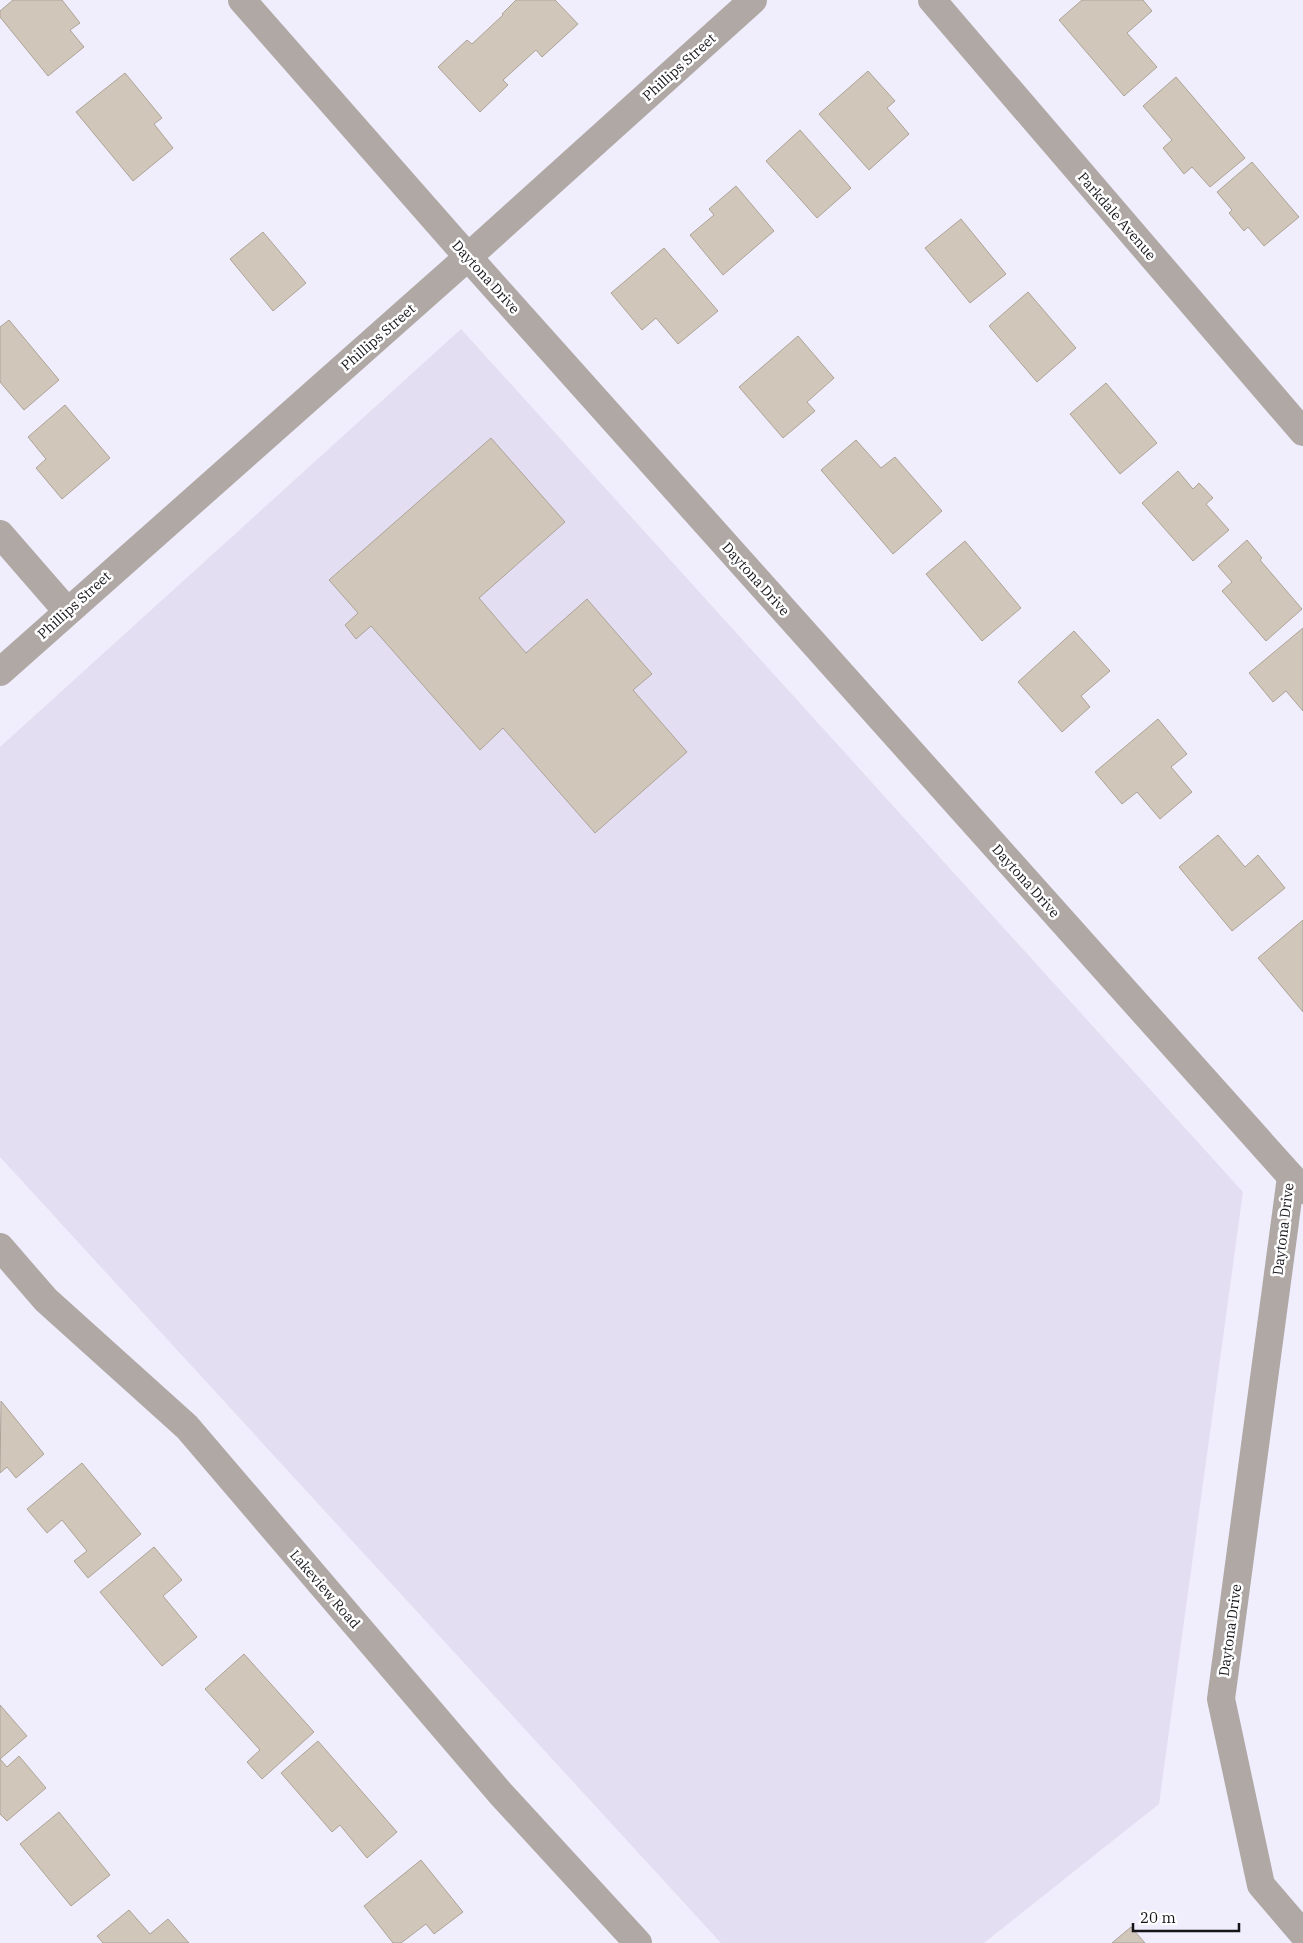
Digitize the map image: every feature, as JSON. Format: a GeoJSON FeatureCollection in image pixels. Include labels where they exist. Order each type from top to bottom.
{"type":"FeatureCollection","features":[{"type":"Feature","properties":{"kind":"street","name":"Daytona Drive"},"geometry":{"type":"LineString","coordinates":[[242,0],[468,257],[1297,1183],[1221,1699],[1261,1885],[1303,1934]]}},
{"type":"Feature","properties":{"kind":"street","name":"Phillips Street"},"geometry":{"type":"LineString","coordinates":[[0,672],[468,257],[753,0]]}},
{"type":"Feature","properties":{"kind":"street","name":"Parkdale Avenue"},"geometry":{"type":"LineString","coordinates":[[932,0],[1303,432]]}},
{"type":"Feature","properties":{"kind":"street"},"geometry":{"type":"LineString","coordinates":[[0,534],[67,611]]}},
{"type":"Feature","properties":{"kind":"street","name":"Lakeview Road"},"geometry":{"type":"LineString","coordinates":[[0,1247],[46,1300],[187,1427],[500,1793],[638,1943]]}},
{"type":"Feature","properties":{"kind":"shaded area"},"geometry":{"type":"Polygon","coordinates":[[[461,329],[1243,1192],[1159,1804],[984,1943],[721,1943],[0,1157],[0,747],[461,329]]]}},
{"type":"Feature","properties":{"kind":"building"},"geometry":{"type":"Polygon","coordinates":[[[13,0],[62,0],[80,23],[70,30],[84,47],[48,76],[0,17],[0,11],[13,0]]]}},
{"type":"Feature","properties":{"kind":"building"},"geometry":{"type":"Polygon","coordinates":[[[516,0],[555,0],[578,24],[542,57],[536,50],[503,80],[508,85],[480,112],[438,67],[467,40],[472,44],[516,0]]]}},
{"type":"Feature","properties":{"kind":"building"},"geometry":{"type":"Polygon","coordinates":[[[1082,0],[1143,0],[1152,11],[1127,33],[1157,67],[1124,96],[1059,20],[1082,0]]]}},
{"type":"Feature","properties":{"kind":"building"},"geometry":{"type":"Polygon","coordinates":[[[868,71],[895,101],[887,108],[909,134],[869,170],[819,114],[868,71]]]}},
{"type":"Feature","properties":{"kind":"building"},"geometry":{"type":"Polygon","coordinates":[[[125,73],[162,118],[154,124],[173,148],[133,181],[76,112],[125,73]]]}},
{"type":"Feature","properties":{"kind":"building"},"geometry":{"type":"Polygon","coordinates":[[[1176,77],[1245,158],[1210,187],[1192,167],[1184,174],[1163,148],[1172,140],[1143,106],[1176,77]]]}},
{"type":"Feature","properties":{"kind":"building"},"geometry":{"type":"Polygon","coordinates":[[[800,130],[851,188],[817,218],[766,161],[800,130]]]}},
{"type":"Feature","properties":{"kind":"building"},"geometry":{"type":"Polygon","coordinates":[[[1252,162],[1299,217],[1264,246],[1248,227],[1244,231],[1229,213],[1232,210],[1217,192],[1252,162]]]}},
{"type":"Feature","properties":{"kind":"building"},"geometry":{"type":"Polygon","coordinates":[[[736,186],[774,231],[723,275],[690,235],[714,215],[709,209],[736,186]]]}},
{"type":"Feature","properties":{"kind":"building"},"geometry":{"type":"Polygon","coordinates":[[[961,219],[1006,274],[970,303],[925,248],[961,219]]]}},
{"type":"Feature","properties":{"kind":"building"},"geometry":{"type":"Polygon","coordinates":[[[263,232],[306,283],[273,311],[230,259],[263,232]]]}},
{"type":"Feature","properties":{"kind":"building"},"geometry":{"type":"Polygon","coordinates":[[[664,248],[718,311],[678,344],[656,318],[642,330],[611,293],[664,248]]]}},
{"type":"Feature","properties":{"kind":"building"},"geometry":{"type":"Polygon","coordinates":[[[1028,292],[1076,348],[1037,382],[989,326],[1028,292]]]}},
{"type":"Feature","properties":{"kind":"building"},"geometry":{"type":"Polygon","coordinates":[[[9,320],[59,380],[24,410],[0,382],[0,327],[9,320]]]}},
{"type":"Feature","properties":{"kind":"building"},"geometry":{"type":"Polygon","coordinates":[[[798,336],[834,378],[807,402],[815,411],[783,438],[739,387],[798,336]]]}},
{"type":"Feature","properties":{"kind":"building"},"geometry":{"type":"Polygon","coordinates":[[[1106,383],[1157,443],[1120,474],[1070,414],[1106,383]]]}},
{"type":"Feature","properties":{"kind":"building"},"geometry":{"type":"Polygon","coordinates":[[[65,405],[110,458],[62,499],[36,468],[46,459],[28,437],[65,405]]]}},
{"type":"Feature","properties":{"kind":"building"},"geometry":{"type":"Polygon","coordinates":[[[491,438],[565,522],[479,598],[526,653],[587,599],[652,674],[633,690],[687,752],[595,833],[503,728],[480,750],[371,626],[356,639],[345,625],[358,613],[329,580],[491,438]]]}},
{"type":"Feature","properties":{"kind":"building"},"geometry":{"type":"Polygon","coordinates":[[[856,440],[881,468],[895,457],[942,511],[893,554],[821,470],[856,440]]]}},
{"type":"Feature","properties":{"kind":"building"},"geometry":{"type":"Polygon","coordinates":[[[1178,471],[1193,489],[1199,483],[1213,498],[1206,504],[1229,530],[1193,561],[1142,503],[1178,471]]]}},
{"type":"Feature","properties":{"kind":"building"},"geometry":{"type":"Polygon","coordinates":[[[1247,540],[1262,558],[1260,560],[1302,609],[1266,641],[1222,591],[1232,582],[1218,566],[1247,540]]]}},
{"type":"Feature","properties":{"kind":"building"},"geometry":{"type":"Polygon","coordinates":[[[965,541],[1021,608],[982,641],[926,574],[965,541]]]}},
{"type":"Feature","properties":{"kind":"building"},"geometry":{"type":"Polygon","coordinates":[[[1303,628],[1303,711],[1286,691],[1273,702],[1249,673],[1303,628]]]}},
{"type":"Feature","properties":{"kind":"building"},"geometry":{"type":"Polygon","coordinates":[[[1074,631],[1110,671],[1081,696],[1090,707],[1062,732],[1018,682],[1074,631]]]}},
{"type":"Feature","properties":{"kind":"building"},"geometry":{"type":"Polygon","coordinates":[[[1158,719],[1187,754],[1171,767],[1192,792],[1160,819],[1137,792],[1122,804],[1095,772],[1158,719]]]}},
{"type":"Feature","properties":{"kind":"building"},"geometry":{"type":"Polygon","coordinates":[[[1218,835],[1245,867],[1258,855],[1285,888],[1232,931],[1179,867],[1218,835]]]}},
{"type":"Feature","properties":{"kind":"building"},"geometry":{"type":"Polygon","coordinates":[[[1303,920],[1303,1012],[1258,958],[1303,920]]]}},
{"type":"Feature","properties":{"kind":"building"},"geometry":{"type":"Polygon","coordinates":[[[1,1401],[44,1454],[16,1478],[7,1467],[0,1473],[1,1401]]]}},
{"type":"Feature","properties":{"kind":"building"},"geometry":{"type":"Polygon","coordinates":[[[82,1463],[141,1534],[88,1578],[74,1561],[87,1551],[62,1520],[47,1533],[27,1509],[82,1463]]]}},
{"type":"Feature","properties":{"kind":"building"},"geometry":{"type":"Polygon","coordinates":[[[154,1547],[182,1580],[163,1596],[197,1637],[162,1666],[100,1592],[154,1547]]]}},
{"type":"Feature","properties":{"kind":"building"},"geometry":{"type":"Polygon","coordinates":[[[244,1654],[314,1732],[262,1779],[247,1762],[260,1750],[205,1689],[244,1654]]]}},
{"type":"Feature","properties":{"kind":"building"},"geometry":{"type":"Polygon","coordinates":[[[0,1705],[27,1736],[0,1759],[0,1705]]]}},
{"type":"Feature","properties":{"kind":"building"},"geometry":{"type":"Polygon","coordinates":[[[318,1741],[397,1832],[367,1858],[340,1825],[332,1832],[281,1773],[318,1741]]]}},
{"type":"Feature","properties":{"kind":"building"},"geometry":{"type":"Polygon","coordinates":[[[19,1756],[46,1788],[7,1821],[0,1814],[0,1759],[7,1767],[19,1756]]]}},
{"type":"Feature","properties":{"kind":"building"},"geometry":{"type":"Polygon","coordinates":[[[59,1812],[110,1875],[71,1906],[20,1844],[59,1812]]]}},
{"type":"Feature","properties":{"kind":"building"},"geometry":{"type":"Polygon","coordinates":[[[421,1860],[463,1912],[434,1934],[426,1924],[401,1943],[393,1943],[364,1906],[421,1860]]]}},
{"type":"Feature","properties":{"kind":"building"},"geometry":{"type":"Polygon","coordinates":[[[129,1910],[150,1934],[168,1919],[189,1943],[103,1943],[97,1936],[129,1910]]]}},
{"type":"Feature","properties":{"kind":"building"},"geometry":{"type":"Polygon","coordinates":[[[1131,1927],[1145,1943],[1112,1943],[1131,1927]]]}}]}
